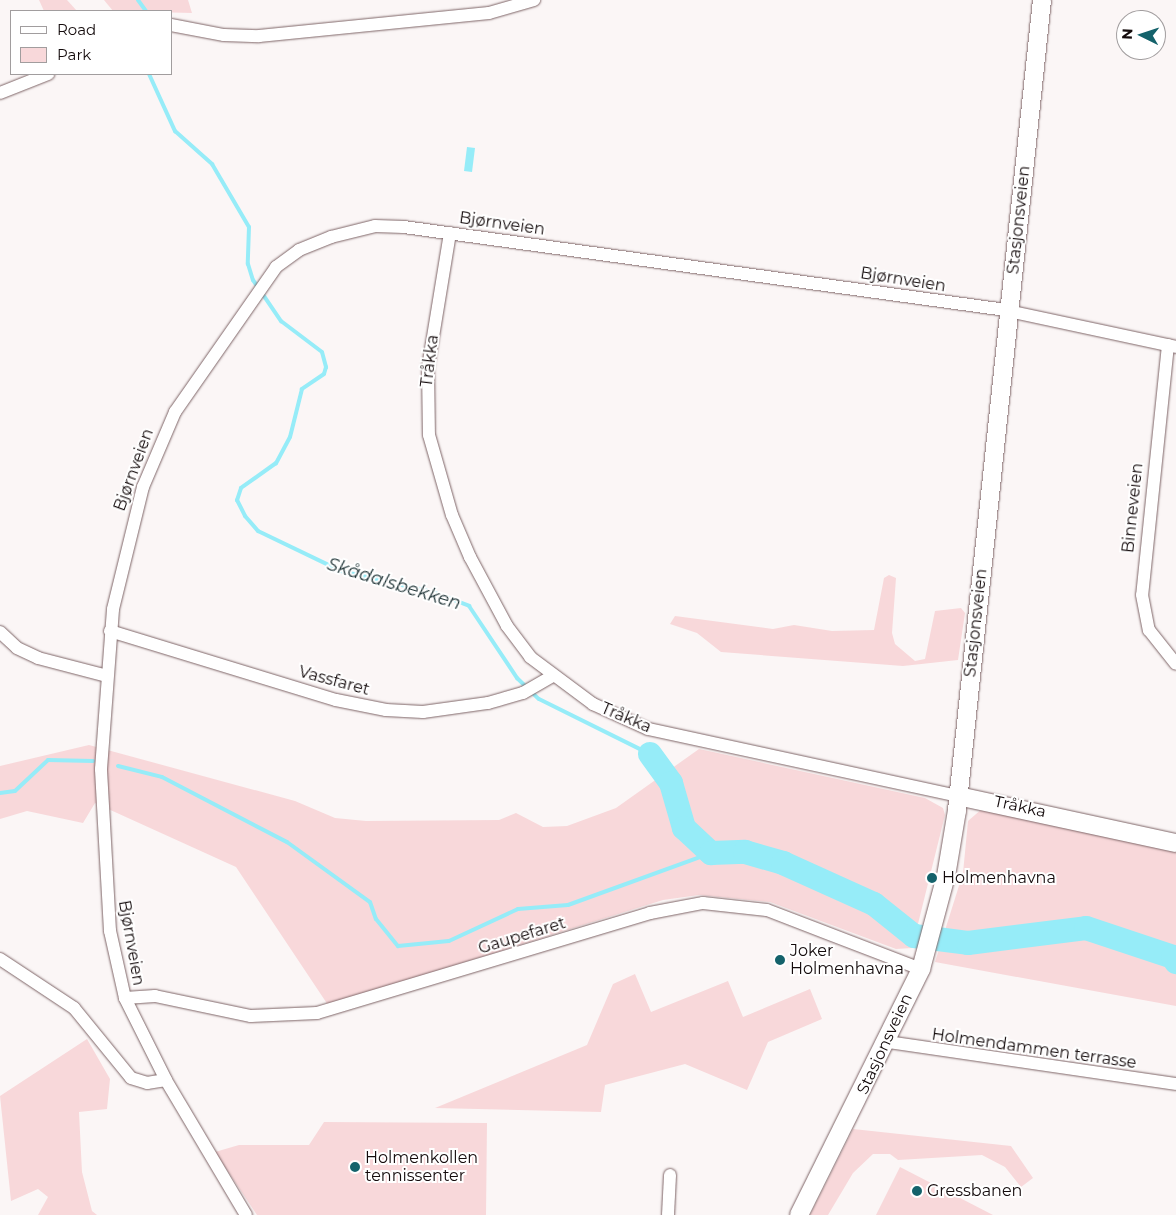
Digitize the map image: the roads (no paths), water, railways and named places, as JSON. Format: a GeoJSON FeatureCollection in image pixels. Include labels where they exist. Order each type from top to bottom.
{"type":"FeatureCollection","features":[{"type":"Feature","properties":{"kind":"street"},"geometry":{"type":"LineString","coordinates":[[172,26],[224,35],[258,36],[489,14],[534,0]]}},
{"type":"Feature","properties":{"kind":"street","name":"Stasjonsveien"},"geometry":{"type":"LineString","coordinates":[[799,1215],[888,1042],[921,969],[946,876],[958,796],[1042,0]]}},
{"type":"Feature","properties":{"kind":"street"},"geometry":{"type":"LineString","coordinates":[[0,93],[45,75]]}},
{"type":"Feature","properties":{"kind":"street","name":"Bjørnveien"},"geometry":{"type":"LineString","coordinates":[[246,1215],[166,1080],[125,998],[110,931],[102,824],[106,676],[110,631],[127,541],[159,443],[251,297],[264,280],[299,250],[361,228],[390,226],[1010,311],[1172,346]]}},
{"type":"Feature","properties":{"kind":"street","name":"Tråkka"},"geometry":{"type":"LineString","coordinates":[[450,233],[426,383],[432,449],[452,515],[482,580],[518,642],[551,677],[616,716],[673,736],[1176,842]]}},
{"type":"Feature","properties":{"kind":"street","name":"Binneveien"},"geometry":{"type":"LineString","coordinates":[[1172,346],[1142,595],[1149,630],[1176,664]]}},
{"type":"Feature","properties":{"kind":"street","name":"Vassfaret"},"geometry":{"type":"LineString","coordinates":[[110,631],[336,700],[386,710],[448,710],[523,693],[551,677]]}},
{"type":"Feature","properties":{"kind":"street"},"geometry":{"type":"LineString","coordinates":[[0,632],[17,648],[38,658],[106,676]]}},
{"type":"Feature","properties":{"kind":"street","name":"Gaupefaret"},"geometry":{"type":"LineString","coordinates":[[125,998],[155,996],[250,1016],[318,1013],[650,913],[703,903],[767,910],[921,969]]}},
{"type":"Feature","properties":{"kind":"street"},"geometry":{"type":"LineString","coordinates":[[0,958],[74,1008],[131,1078],[147,1083],[166,1080]]}},
{"type":"Feature","properties":{"kind":"street","name":"Holmendammen terrasse"},"geometry":{"type":"LineString","coordinates":[[888,1042],[1176,1084]]}},
{"type":"Feature","properties":{"kind":"street"},"geometry":{"type":"LineString","coordinates":[[668,1215],[670,1175]]}},
{"type":"Feature","properties":{"kind":"water"},"geometry":{"type":"Polygon","coordinates":[[[467,147],[475,148],[472,172],[464,171],[467,147]]]}},
{"type":"Feature","properties":{"kind":"waterway","name":"Skådalsbekken"},"geometry":{"type":"LineString","coordinates":[[138,0],[145,10]]}},
{"type":"Feature","properties":{"kind":"waterway","name":"Skådalsbekken"},"geometry":{"type":"LineString","coordinates":[[149,75],[175,131],[212,164],[249,227],[248,264],[253,280],[281,321],[322,352],[326,367],[324,374],[302,389],[290,437],[276,463],[241,488],[237,500],[245,516],[258,531],[341,571],[433,592],[469,606],[517,678],[539,699],[650,754]]}},
{"type":"Feature","properties":{"kind":"waterway"},"geometry":{"type":"LineString","coordinates":[[650,754],[671,783],[684,828],[711,853],[745,852],[783,863],[874,904],[914,936],[968,943],[1086,928],[1173,957],[1176,962]]}},
{"type":"Feature","properties":{"kind":"waterway"},"geometry":{"type":"LineString","coordinates":[[0,793],[15,791],[48,760],[93,761]]}},
{"type":"Feature","properties":{"kind":"waterway"},"geometry":{"type":"LineString","coordinates":[[118,766],[162,777],[287,842],[370,902],[376,919],[398,946],[449,941],[518,909],[568,905],[711,853]]}},
{"type":"Feature","properties":{"kind":"place","name":"Holmenhavna"},"geometry":{"type":"Point","coordinates":[932,878]}},
{"type":"Feature","properties":{"kind":"place","name":"Joker Holmenhavna"},"geometry":{"type":"Point","coordinates":[780,960]}},
{"type":"Feature","properties":{"kind":"place","name":"Holmenkollen tennissenter"},"geometry":{"type":"Point","coordinates":[355,1167]}},
{"type":"Feature","properties":{"kind":"place","name":"Gressbanen"},"geometry":{"type":"Point","coordinates":[917,1191]}}]}
